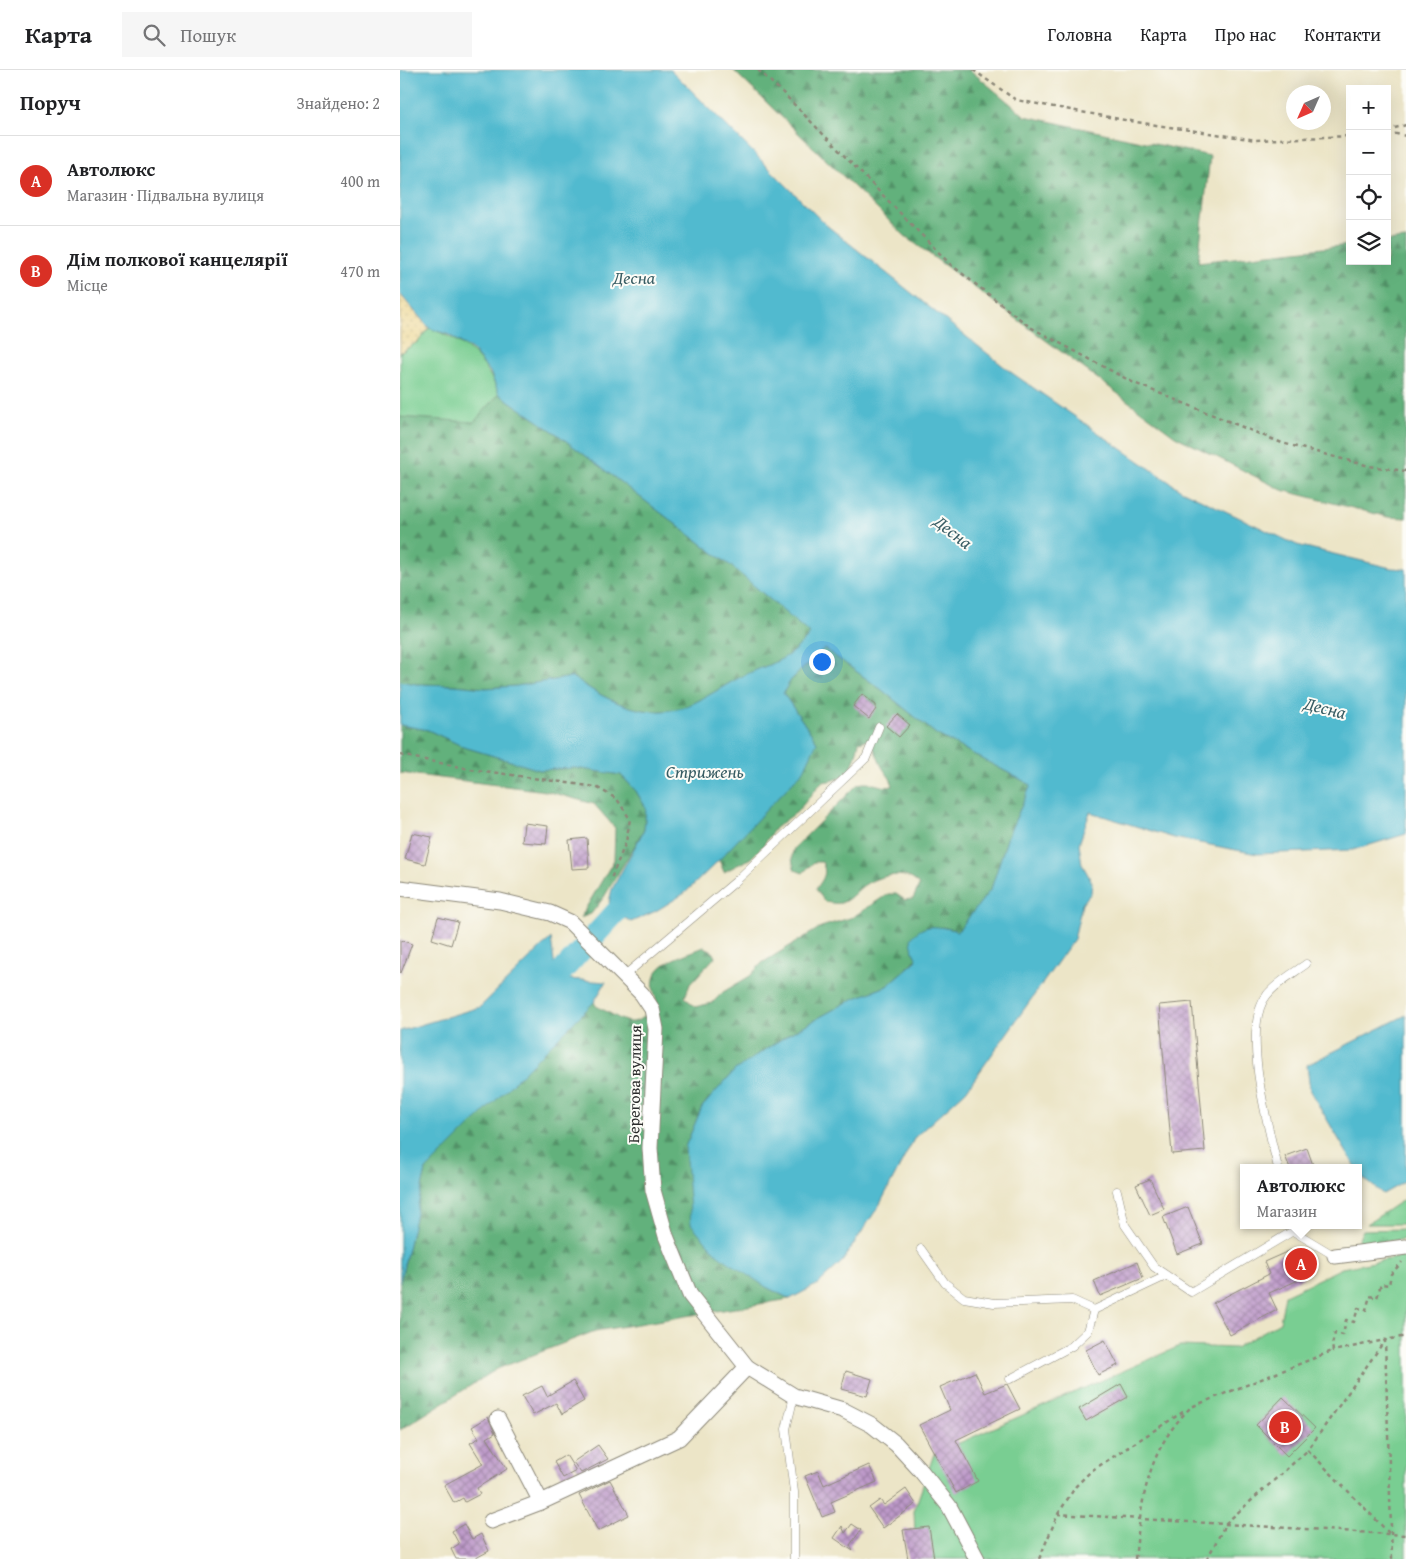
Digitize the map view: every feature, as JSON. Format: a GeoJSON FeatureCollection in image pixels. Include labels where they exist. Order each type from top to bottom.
{"type":"FeatureCollection","features":[{"type":"Feature","properties":{"kind":"street","name":"Берегова вулиця"},"geometry":{"type":"LineString","coordinates":[[400,888],[500,901],[550,913],[570,922],[621,972],[652,1009],[656,1029],[650,1148],[653,1190],[666,1236],[690,1295],[747,1367],[794,1396],[843,1410],[872,1424],[896,1444],[922,1471],[950,1506],[977,1559]]}},
{"type":"Feature","properties":{"kind":"street"},"geometry":{"type":"LineString","coordinates":[[1335,1256],[1406,1247]]}},
{"type":"Feature","properties":{"kind":"street"},"geometry":{"type":"LineString","coordinates":[[492,1521],[541,1502],[679,1438],[747,1367]]}},
{"type":"Feature","properties":{"kind":"street"},"geometry":{"type":"LineString","coordinates":[[498,1419],[541,1502]]}},
{"type":"Feature","properties":{"kind":"lane"},"geometry":{"type":"LineString","coordinates":[[621,972],[735,882],[866,758],[879,727]]}},
{"type":"Feature","properties":{"kind":"lane"},"geometry":{"type":"LineString","coordinates":[[1277,1164],[1258,1078],[1256,1019],[1266,995],[1306,964]]}},
{"type":"Feature","properties":{"kind":"lane"},"geometry":{"type":"LineString","coordinates":[[1117,1191],[1125,1226],[1154,1267],[1191,1292],[1290,1229]]}},
{"type":"Feature","properties":{"kind":"lane"},"geometry":{"type":"LineString","coordinates":[[1294,1229],[1335,1256]]}},
{"type":"Feature","properties":{"kind":"lane"},"geometry":{"type":"LineString","coordinates":[[921,1249],[945,1283],[964,1298],[994,1303],[1072,1300],[1094,1310]]}},
{"type":"Feature","properties":{"kind":"lane"},"geometry":{"type":"LineString","coordinates":[[1010,1379],[1072,1346],[1088,1331],[1094,1310],[1166,1276]]}},
{"type":"Feature","properties":{"kind":"lane"},"geometry":{"type":"LineString","coordinates":[[794,1396],[786,1429],[794,1492],[794,1559]]}},
{"type":"Feature","properties":{"kind":"path"},"geometry":{"type":"LineString","coordinates":[[758,70],[782,92],[950,264],[1030,327],[1134,383],[1282,443],[1369,466],[1406,471]]}},
{"type":"Feature","properties":{"kind":"path"},"geometry":{"type":"LineString","coordinates":[[973,70],[1016,100],[1136,122],[1256,140],[1346,136]]}},
{"type":"Feature","properties":{"kind":"path"},"geometry":{"type":"LineString","coordinates":[[1390,130],[1406,125]]}},
{"type":"Feature","properties":{"kind":"path"},"geometry":{"type":"LineString","coordinates":[[1391,132],[1406,136]]}},
{"type":"Feature","properties":{"kind":"path"},"geometry":{"type":"LineString","coordinates":[[400,755],[480,771],[596,787],[617,799],[630,819],[626,842],[610,881]]}},
{"type":"Feature","properties":{"kind":"path"},"geometry":{"type":"LineString","coordinates":[[1333,1351],[1332,1345],[1335,1333],[1343,1335],[1346,1320],[1354,1322],[1358,1308],[1366,1310],[1370,1296],[1377,1298],[1381,1284],[1389,1285],[1392,1274],[1406,1258]]}},
{"type":"Feature","properties":{"kind":"path"},"geometry":{"type":"LineString","coordinates":[[1039,1559],[1058,1514],[1076,1486],[1091,1471],[1191,1407],[1333,1351],[1406,1336]]}},
{"type":"Feature","properties":{"kind":"path"},"geometry":{"type":"LineString","coordinates":[[1207,1559],[1226,1523],[1308,1450],[1385,1340]]}},
{"type":"Feature","properties":{"kind":"path"},"geometry":{"type":"LineString","coordinates":[[1385,1340],[1390,1534],[1393,1543],[1392,1559]]}},
{"type":"Feature","properties":{"kind":"path"},"geometry":{"type":"LineString","coordinates":[[1135,1559],[1144,1492],[1153,1461],[1174,1423],[1191,1407]]}},
{"type":"Feature","properties":{"kind":"path"},"geometry":{"type":"LineString","coordinates":[[1308,1450],[1390,1534]]}},
{"type":"Feature","properties":{"kind":"path"},"geometry":{"type":"LineString","coordinates":[[1058,1514],[1226,1523],[1406,1536]]}},
{"type":"Feature","properties":{"kind":"green space"},"geometry":{"type":"Polygon","coordinates":[[[733,70],[970,70],[1025,116],[1210,156],[1198,262],[1346,245],[1346,265],[1391,265],[1391,241],[1406,239],[1406,518],[1388,517],[1282,490],[1175,436],[905,236],[733,70]]]}},
{"type":"Feature","properties":{"kind":"green space"},"geometry":{"type":"Polygon","coordinates":[[[429,328],[453,339],[472,352],[487,370],[493,381],[499,394],[474,422],[400,417],[400,353],[419,341],[429,328]]]}},
{"type":"Feature","properties":{"kind":"green space"},"geometry":{"type":"Polygon","coordinates":[[[499,394],[557,434],[731,566],[810,634],[794,650],[781,659],[740,678],[696,702],[673,710],[643,710],[628,706],[599,694],[572,677],[516,686],[485,688],[416,684],[400,681],[400,417],[474,422],[499,394]]]}},
{"type":"Feature","properties":{"kind":"green space"},"geometry":{"type":"Polygon","coordinates":[[[824,648],[882,690],[936,734],[1031,785],[1008,836],[991,889],[958,931],[942,927],[913,952],[917,959],[887,986],[853,999],[789,1034],[735,1070],[702,1107],[685,1147],[766,1287],[790,1299],[595,1331],[497,1369],[400,1430],[400,1283],[426,1170],[594,1002],[596,1006],[623,1020],[635,1022],[657,1002],[654,979],[664,964],[704,947],[711,950],[715,957],[690,984],[685,997],[695,1007],[712,1003],[723,992],[750,976],[762,963],[821,927],[853,917],[888,894],[896,894],[905,900],[913,899],[919,886],[909,877],[894,875],[872,881],[841,903],[825,902],[816,889],[825,873],[822,862],[814,862],[803,873],[795,870],[794,867],[792,856],[794,848],[858,784],[868,783],[893,786],[874,749],[866,740],[859,742],[855,759],[849,771],[839,778],[822,782],[797,812],[775,828],[762,847],[751,858],[724,872],[719,860],[817,742],[783,693],[791,680],[824,648]]]}},
{"type":"Feature","properties":{"kind":"green space"},"geometry":{"type":"Polygon","coordinates":[[[400,725],[428,730],[464,747],[540,770],[575,768],[621,775],[636,791],[646,808],[644,830],[604,897],[591,914],[580,918],[614,860],[615,828],[594,804],[546,791],[400,773],[400,725]]]}},
{"type":"Feature","properties":{"kind":"green space"},"geometry":{"type":"Polygon","coordinates":[[[1406,1198],[1406,1224],[1367,1224],[1406,1198]]]}},
{"type":"Feature","properties":{"kind":"green space"},"geometry":{"type":"Polygon","coordinates":[[[1406,1229],[1406,1239],[1356,1245],[1363,1230],[1406,1229]]]}},
{"type":"Feature","properties":{"kind":"green space"},"geometry":{"type":"Polygon","coordinates":[[[1406,1256],[1406,1559],[916,1559],[914,1511],[934,1454],[1180,1346],[1235,1348],[1280,1322],[1285,1295],[1342,1268],[1406,1256]]]}},
{"type":"Feature","properties":{"kind":"sand"},"geometry":{"type":"Polygon","coordinates":[[[400,294],[429,328],[419,341],[400,353],[400,294]]]}},
{"type":"Feature","properties":{"kind":"water","name":"Десна"},"geometry":{"type":"Polygon","coordinates":[[[400,70],[671,70],[825,224],[1012,373],[1181,490],[1297,545],[1391,568],[1406,569],[1406,834],[1353,850],[1257,854],[1174,838],[1090,812],[1079,844],[1082,864],[1092,882],[1091,893],[1082,904],[1074,939],[966,1091],[915,1137],[880,1204],[842,1262],[818,1284],[790,1299],[766,1287],[718,1255],[691,1224],[685,1147],[702,1107],[735,1070],[789,1034],[853,999],[887,986],[917,960],[913,952],[911,939],[916,933],[932,927],[958,931],[991,889],[1008,836],[1031,785],[936,734],[882,690],[824,648],[791,680],[783,693],[817,742],[804,770],[685,893],[656,911],[631,922],[616,912],[609,902],[612,889],[644,830],[646,808],[636,791],[621,775],[575,768],[540,770],[464,747],[428,730],[400,725],[400,681],[416,684],[485,688],[516,686],[572,677],[599,694],[628,706],[643,710],[673,710],[696,702],[740,678],[781,659],[795,650],[810,634],[731,566],[557,434],[499,394],[490,372],[472,350],[449,335],[429,328],[400,294],[400,70]]]}},
{"type":"Feature","properties":{"kind":"water"},"geometry":{"type":"Polygon","coordinates":[[[551,938],[556,978],[606,982],[594,1002],[426,1170],[400,1283],[400,1031],[480,1007],[551,938]]]}},
{"type":"Feature","properties":{"kind":"water"},"geometry":{"type":"Polygon","coordinates":[[[1406,1015],[1406,1181],[1383,1194],[1363,1178],[1362,1164],[1354,1164],[1310,1091],[1307,1065],[1406,1015]]]}},
{"type":"Feature","properties":{"kind":"building"},"geometry":{"type":"Polygon","coordinates":[[[862,694],[876,705],[876,709],[869,719],[853,706],[862,694]]]}},
{"type":"Feature","properties":{"kind":"building"},"geometry":{"type":"Polygon","coordinates":[[[897,714],[910,725],[899,737],[886,726],[897,714]]]}},
{"type":"Feature","properties":{"kind":"building"},"geometry":{"type":"Polygon","coordinates":[[[524,823],[548,826],[546,844],[522,842],[524,823]]]}},
{"type":"Feature","properties":{"kind":"building"},"geometry":{"type":"Polygon","coordinates":[[[412,833],[432,837],[425,864],[405,859],[412,833]]]}},
{"type":"Feature","properties":{"kind":"building"},"geometry":{"type":"Polygon","coordinates":[[[587,838],[589,868],[572,869],[569,840],[587,838]]]}},
{"type":"Feature","properties":{"kind":"building"},"geometry":{"type":"Polygon","coordinates":[[[438,917],[458,922],[451,945],[432,939],[438,917]]]}},
{"type":"Feature","properties":{"kind":"building"},"geometry":{"type":"Polygon","coordinates":[[[400,940],[412,944],[401,973],[400,972],[400,940]]]}},
{"type":"Feature","properties":{"kind":"building"},"geometry":{"type":"Polygon","coordinates":[[[1192,1002],[1205,1151],[1172,1154],[1159,1005],[1192,1002]]]}},
{"type":"Feature","properties":{"kind":"building"},"geometry":{"type":"Polygon","coordinates":[[[1307,1148],[1313,1164],[1288,1164],[1285,1156],[1307,1148]]]}},
{"type":"Feature","properties":{"kind":"building"},"geometry":{"type":"Polygon","coordinates":[[[1150,1179],[1164,1209],[1150,1215],[1136,1185],[1150,1179]]]}},
{"type":"Feature","properties":{"kind":"building"},"geometry":{"type":"Polygon","coordinates":[[[1188,1207],[1203,1244],[1177,1254],[1163,1217],[1188,1207]]]}},
{"type":"Feature","properties":{"kind":"building"},"geometry":{"type":"Polygon","coordinates":[[[1291,1250],[1303,1278],[1269,1293],[1277,1310],[1230,1335],[1213,1303],[1269,1274],[1264,1262],[1291,1250]]]}},
{"type":"Feature","properties":{"kind":"building"},"geometry":{"type":"Polygon","coordinates":[[[1137,1262],[1143,1278],[1100,1296],[1094,1281],[1137,1262]]]}},
{"type":"Feature","properties":{"kind":"building"},"geometry":{"type":"Polygon","coordinates":[[[1105,1340],[1118,1365],[1098,1375],[1086,1350],[1105,1340]]]}},
{"type":"Feature","properties":{"kind":"building"},"geometry":{"type":"Polygon","coordinates":[[[846,1371],[872,1379],[867,1396],[841,1389],[846,1371]]]}},
{"type":"Feature","properties":{"kind":"building"},"geometry":{"type":"Polygon","coordinates":[[[975,1372],[985,1393],[1007,1384],[1020,1409],[956,1440],[978,1481],[956,1493],[919,1425],[950,1410],[940,1387],[975,1372]]]}},
{"type":"Feature","properties":{"kind":"building"},"geometry":{"type":"Polygon","coordinates":[[[573,1381],[584,1401],[562,1414],[556,1403],[533,1415],[522,1396],[542,1386],[547,1396],[573,1381]]]}},
{"type":"Feature","properties":{"kind":"building"},"geometry":{"type":"Polygon","coordinates":[[[1121,1384],[1128,1397],[1086,1421],[1079,1409],[1121,1384]]]}},
{"type":"Feature","properties":{"kind":"building"},"geometry":{"type":"Polygon","coordinates":[[[1283,1397],[1315,1428],[1287,1456],[1256,1425],[1283,1397]]]}},
{"type":"Feature","properties":{"kind":"building"},"geometry":{"type":"Polygon","coordinates":[[[488,1417],[495,1433],[487,1438],[507,1469],[477,1488],[480,1494],[465,1502],[463,1498],[454,1503],[444,1485],[483,1464],[470,1443],[479,1438],[472,1427],[488,1417]]]}},
{"type":"Feature","properties":{"kind":"building"},"geometry":{"type":"Polygon","coordinates":[[[598,1445],[608,1459],[581,1473],[573,1462],[598,1445]]]}},
{"type":"Feature","properties":{"kind":"building"},"geometry":{"type":"Polygon","coordinates":[[[566,1455],[576,1471],[563,1478],[554,1462],[566,1455]]]}},
{"type":"Feature","properties":{"kind":"building"},"geometry":{"type":"Polygon","coordinates":[[[869,1465],[877,1482],[831,1502],[835,1512],[822,1517],[805,1476],[818,1471],[824,1485],[869,1465]]]}},
{"type":"Feature","properties":{"kind":"building"},"geometry":{"type":"Polygon","coordinates":[[[610,1480],[629,1515],[598,1531],[579,1495],[610,1480]]]}},
{"type":"Feature","properties":{"kind":"building"},"geometry":{"type":"Polygon","coordinates":[[[906,1489],[916,1504],[883,1528],[869,1508],[880,1500],[884,1505],[906,1489]]]}},
{"type":"Feature","properties":{"kind":"building"},"geometry":{"type":"Polygon","coordinates":[[[464,1524],[472,1539],[481,1534],[489,1551],[474,1559],[456,1559],[451,1549],[459,1544],[452,1531],[464,1524]]]}},
{"type":"Feature","properties":{"kind":"building"},"geometry":{"type":"Polygon","coordinates":[[[852,1524],[861,1530],[850,1545],[853,1551],[834,1538],[842,1526],[845,1533],[852,1524]]]}},
{"type":"Feature","properties":{"kind":"building"},"geometry":{"type":"Polygon","coordinates":[[[929,1527],[934,1559],[908,1559],[903,1530],[929,1527]]]}},
{"type":"Feature","properties":{"kind":"waterway","name":"Стрижень"},"geometry":{"type":"LineString","coordinates":[[534,999],[556,978],[637,889]]}},
{"type":"Feature","properties":{"kind":"place","name":"Автолюкс"},"geometry":{"type":"Point","coordinates":[1301,1264]}},
{"type":"Feature","properties":{"kind":"place","name":"Дім полкової канцелярії"},"geometry":{"type":"Point","coordinates":[1285,1427]}}]}
